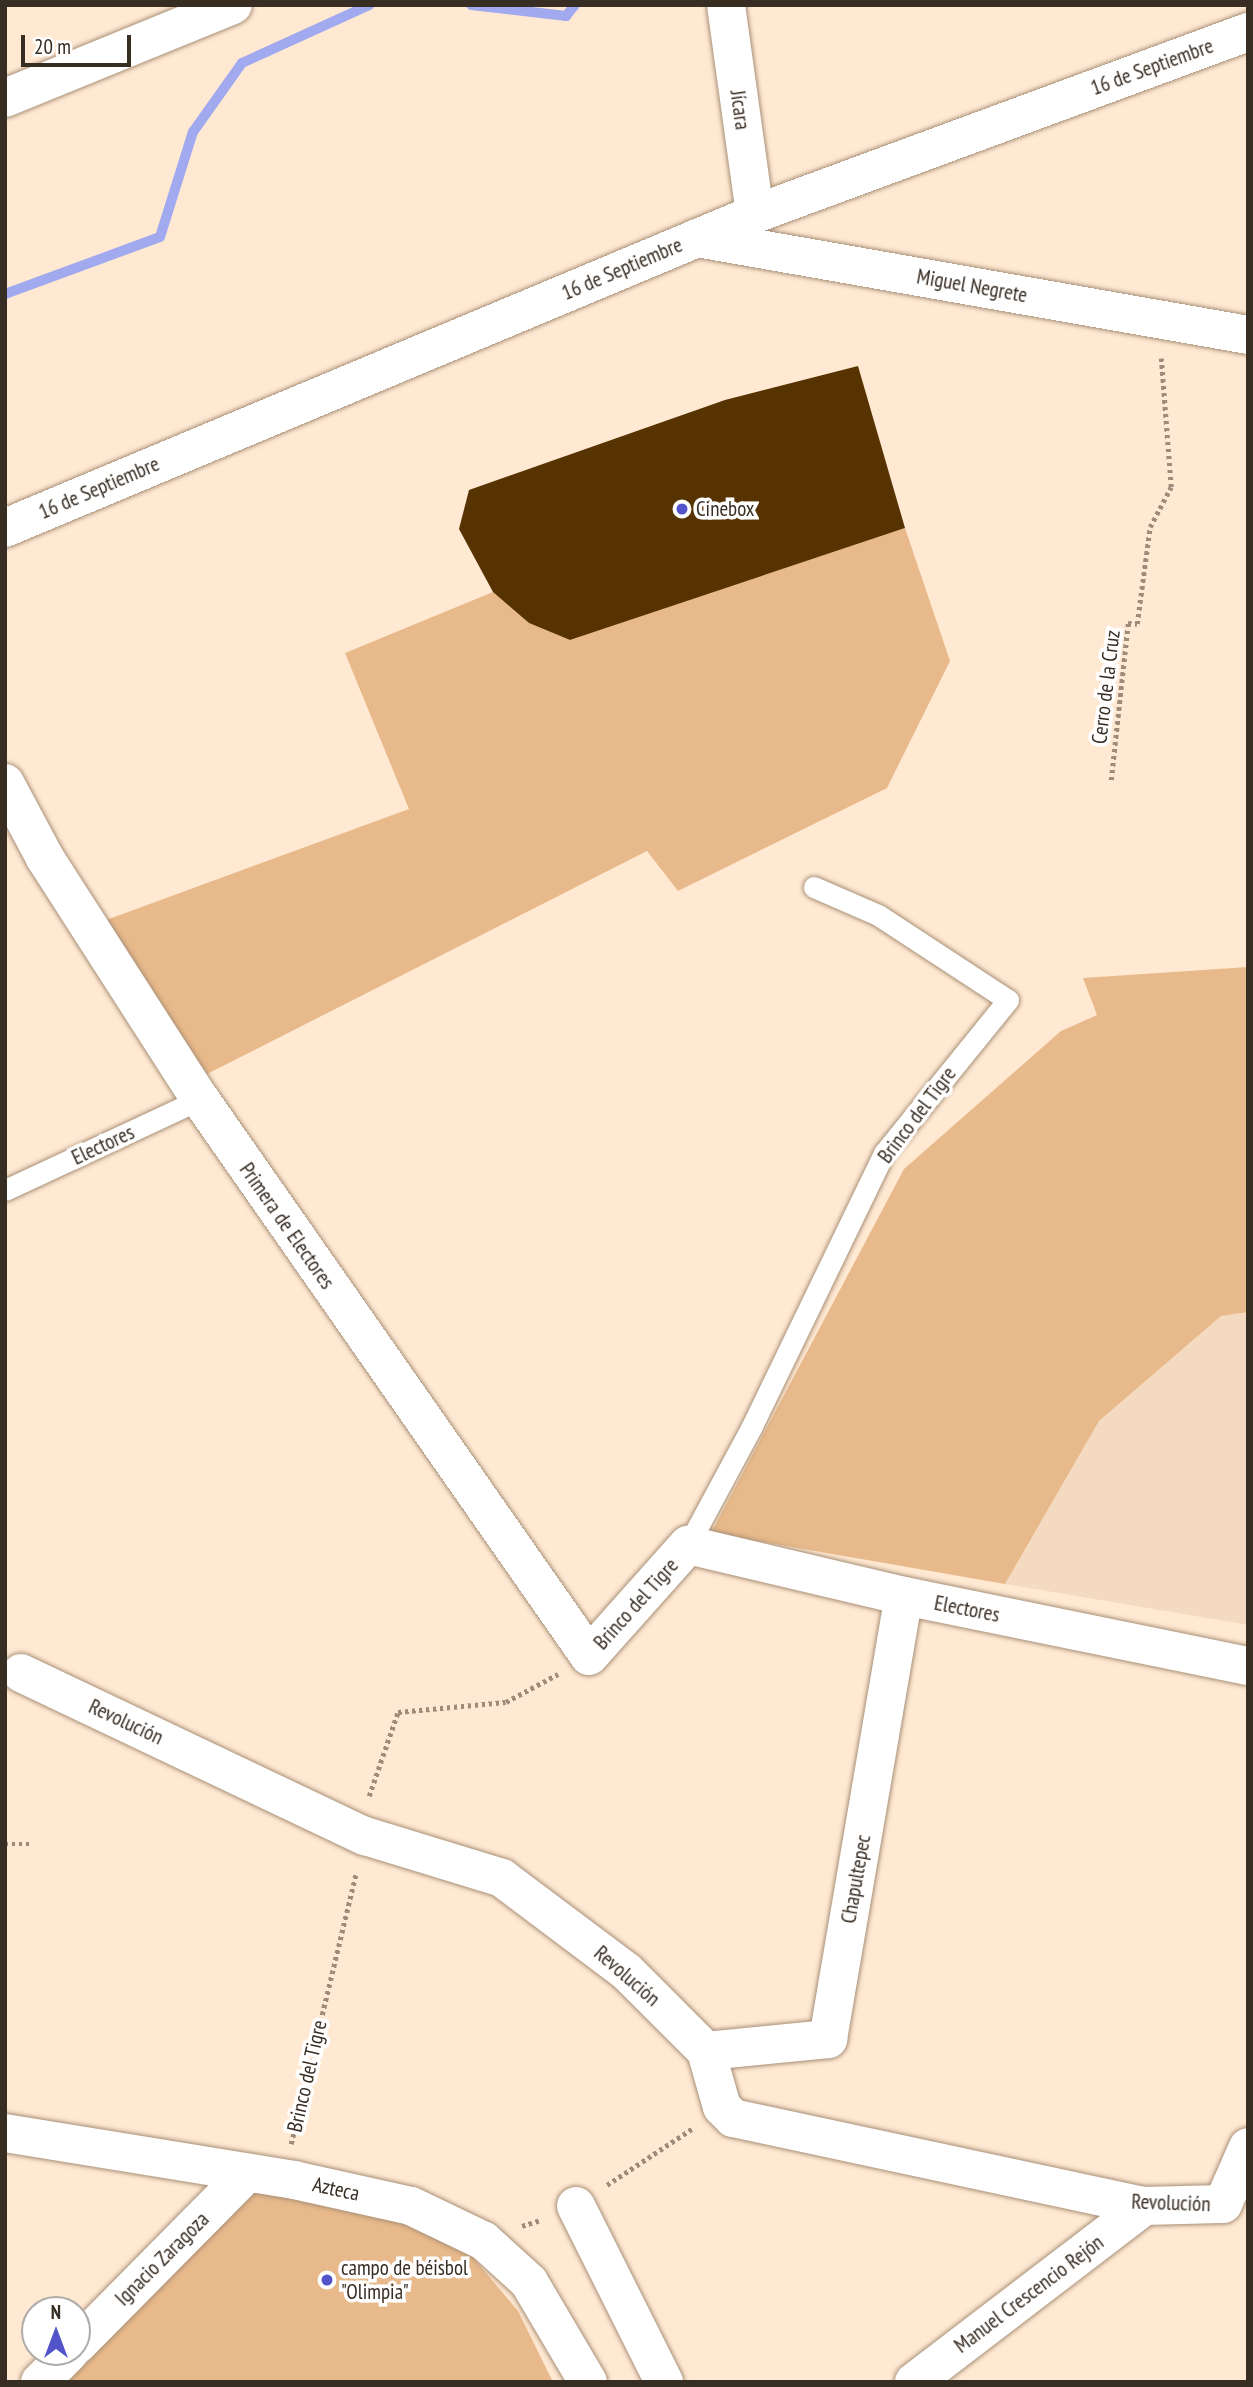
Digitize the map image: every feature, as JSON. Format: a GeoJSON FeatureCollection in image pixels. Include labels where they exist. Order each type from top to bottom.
{"type":"FeatureCollection","features":[{"type":"Feature","properties":{"kind":"street"},"geometry":{"type":"LineString","coordinates":[[5,99],[233,5]]}},
{"type":"Feature","properties":{"kind":"street","name":"Jícara"},"geometry":{"type":"LineString","coordinates":[[726,5],[755,214]]}},
{"type":"Feature","properties":{"kind":"street","name":"16 de Septiembre"},"geometry":{"type":"LineString","coordinates":[[5,528],[697,237],[1248,32]]}},
{"type":"Feature","properties":{"kind":"street","name":"Miguel Negrete"},"geometry":{"type":"LineString","coordinates":[[697,237],[1248,335]]}},
{"type":"Feature","properties":{"kind":"street","name":"Primera de Electores"},"geometry":{"type":"LineString","coordinates":[[5,783],[45,858],[200,1099],[589,1656]]}},
{"type":"Feature","properties":{"kind":"street","name":"Electores"},"geometry":{"type":"LineString","coordinates":[[688,1545],[904,1597],[1248,1666]]}},
{"type":"Feature","properties":{"kind":"street","name":"Brinco del Tigre"},"geometry":{"type":"LineString","coordinates":[[589,1656],[688,1545]]}},
{"type":"Feature","properties":{"kind":"street","name":"Chapultepec"},"geometry":{"type":"LineString","coordinates":[[706,2051],[828,2039],[904,1597]]}},
{"type":"Feature","properties":{"kind":"street","name":"Revolución"},"geometry":{"type":"LineString","coordinates":[[21,1673],[365,1836],[502,1878],[626,1971],[706,2051],[722,2108],[733,2118],[1144,2206],[1223,2204],[1248,2147]]}},
{"type":"Feature","properties":{"kind":"street","name":"Azteca"},"geometry":{"type":"LineString","coordinates":[[5,2133],[265,2175],[411,2206],[484,2241],[529,2282],[588,2382]]}},
{"type":"Feature","properties":{"kind":"street","name":"Ignacio Zaragoza"},"geometry":{"type":"LineString","coordinates":[[91,2332],[265,2175]]}},
{"type":"Feature","properties":{"kind":"street"},"geometry":{"type":"LineString","coordinates":[[576,2206],[664,2382]]}},
{"type":"Feature","properties":{"kind":"street","name":"Manuel Crescencio Rejón"},"geometry":{"type":"LineString","coordinates":[[914,2382],[1144,2206]]}},
{"type":"Feature","properties":{"kind":"street"},"geometry":{"type":"LineString","coordinates":[[40,2382],[56,2366]]}},
{"type":"Feature","properties":{"kind":"lane","name":"Brinco del Tigre"},"geometry":{"type":"LineString","coordinates":[[688,1545],[752,1426],[884,1153],[1008,1000],[878,915],[814,887]]}},
{"type":"Feature","properties":{"kind":"lane","name":"Electores"},"geometry":{"type":"LineString","coordinates":[[5,1190],[200,1099]]}},
{"type":"Feature","properties":{"kind":"path","name":"Cerro de la Cruz"},"geometry":{"type":"LineString","coordinates":[[1111,780],[1128,622],[1137,624],[1150,527],[1171,487],[1158,318]]}},
{"type":"Feature","properties":{"kind":"path","name":"Brinco del Tigre"},"geometry":{"type":"LineString","coordinates":[[265,2175],[365,1836],[365,1809],[398,1712],[506,1702],[589,1656]]}},
{"type":"Feature","properties":{"kind":"path"},"geometry":{"type":"LineString","coordinates":[[5,1844],[33,1844]]}},
{"type":"Feature","properties":{"kind":"shaded area"},"geometry":{"type":"Polygon","coordinates":[[[905,528],[950,661],[887,788],[678,891],[647,851],[207,1074],[90,926],[409,809],[345,653],[493,592],[529,623],[570,640],[905,528]]]}},
{"type":"Feature","properties":{"kind":"shaded area"},"geometry":{"type":"Polygon","coordinates":[[[1248,967],[1248,1312],[1221,1316],[1099,1421],[1005,1584],[711,1533],[904,1169],[1061,1031],[1097,1015],[1083,978],[1248,967]]]}},
{"type":"Feature","properties":{"kind":"shaded area"},"geometry":{"type":"Polygon","coordinates":[[[1248,1312],[1248,1625],[1005,1584],[1099,1421],[1221,1316],[1248,1312]]]}},
{"type":"Feature","properties":{"kind":"shaded area","name":"campo de béisbol \"Olimpia\""},"geometry":{"type":"Polygon","coordinates":[[[254,2180],[376,2204],[465,2248],[518,2311],[553,2382],[68,2382],[83,2366],[91,2366],[91,2357],[254,2180]]]}},
{"type":"Feature","properties":{"kind":"building","name":"Cinebox"},"geometry":{"type":"Polygon","coordinates":[[[858,366],[905,528],[570,640],[529,623],[493,592],[459,529],[469,490],[725,400],[858,366]]]}},
{"type":"Feature","properties":{"kind":"waterway"},"geometry":{"type":"LineString","coordinates":[[5,294],[160,237],[193,132],[242,63],[369,5]]}},
{"type":"Feature","properties":{"kind":"waterway"},"geometry":{"type":"LineString","coordinates":[[471,5],[566,16],[575,5]]}},
{"type":"Feature","properties":{"kind":"place","name":"Cinebox"},"geometry":{"type":"Point","coordinates":[682,509]}},
{"type":"Feature","properties":{"kind":"place","name":"campo de béisbol \"Olimpia\""},"geometry":{"type":"Point","coordinates":[327,2280]}}]}
